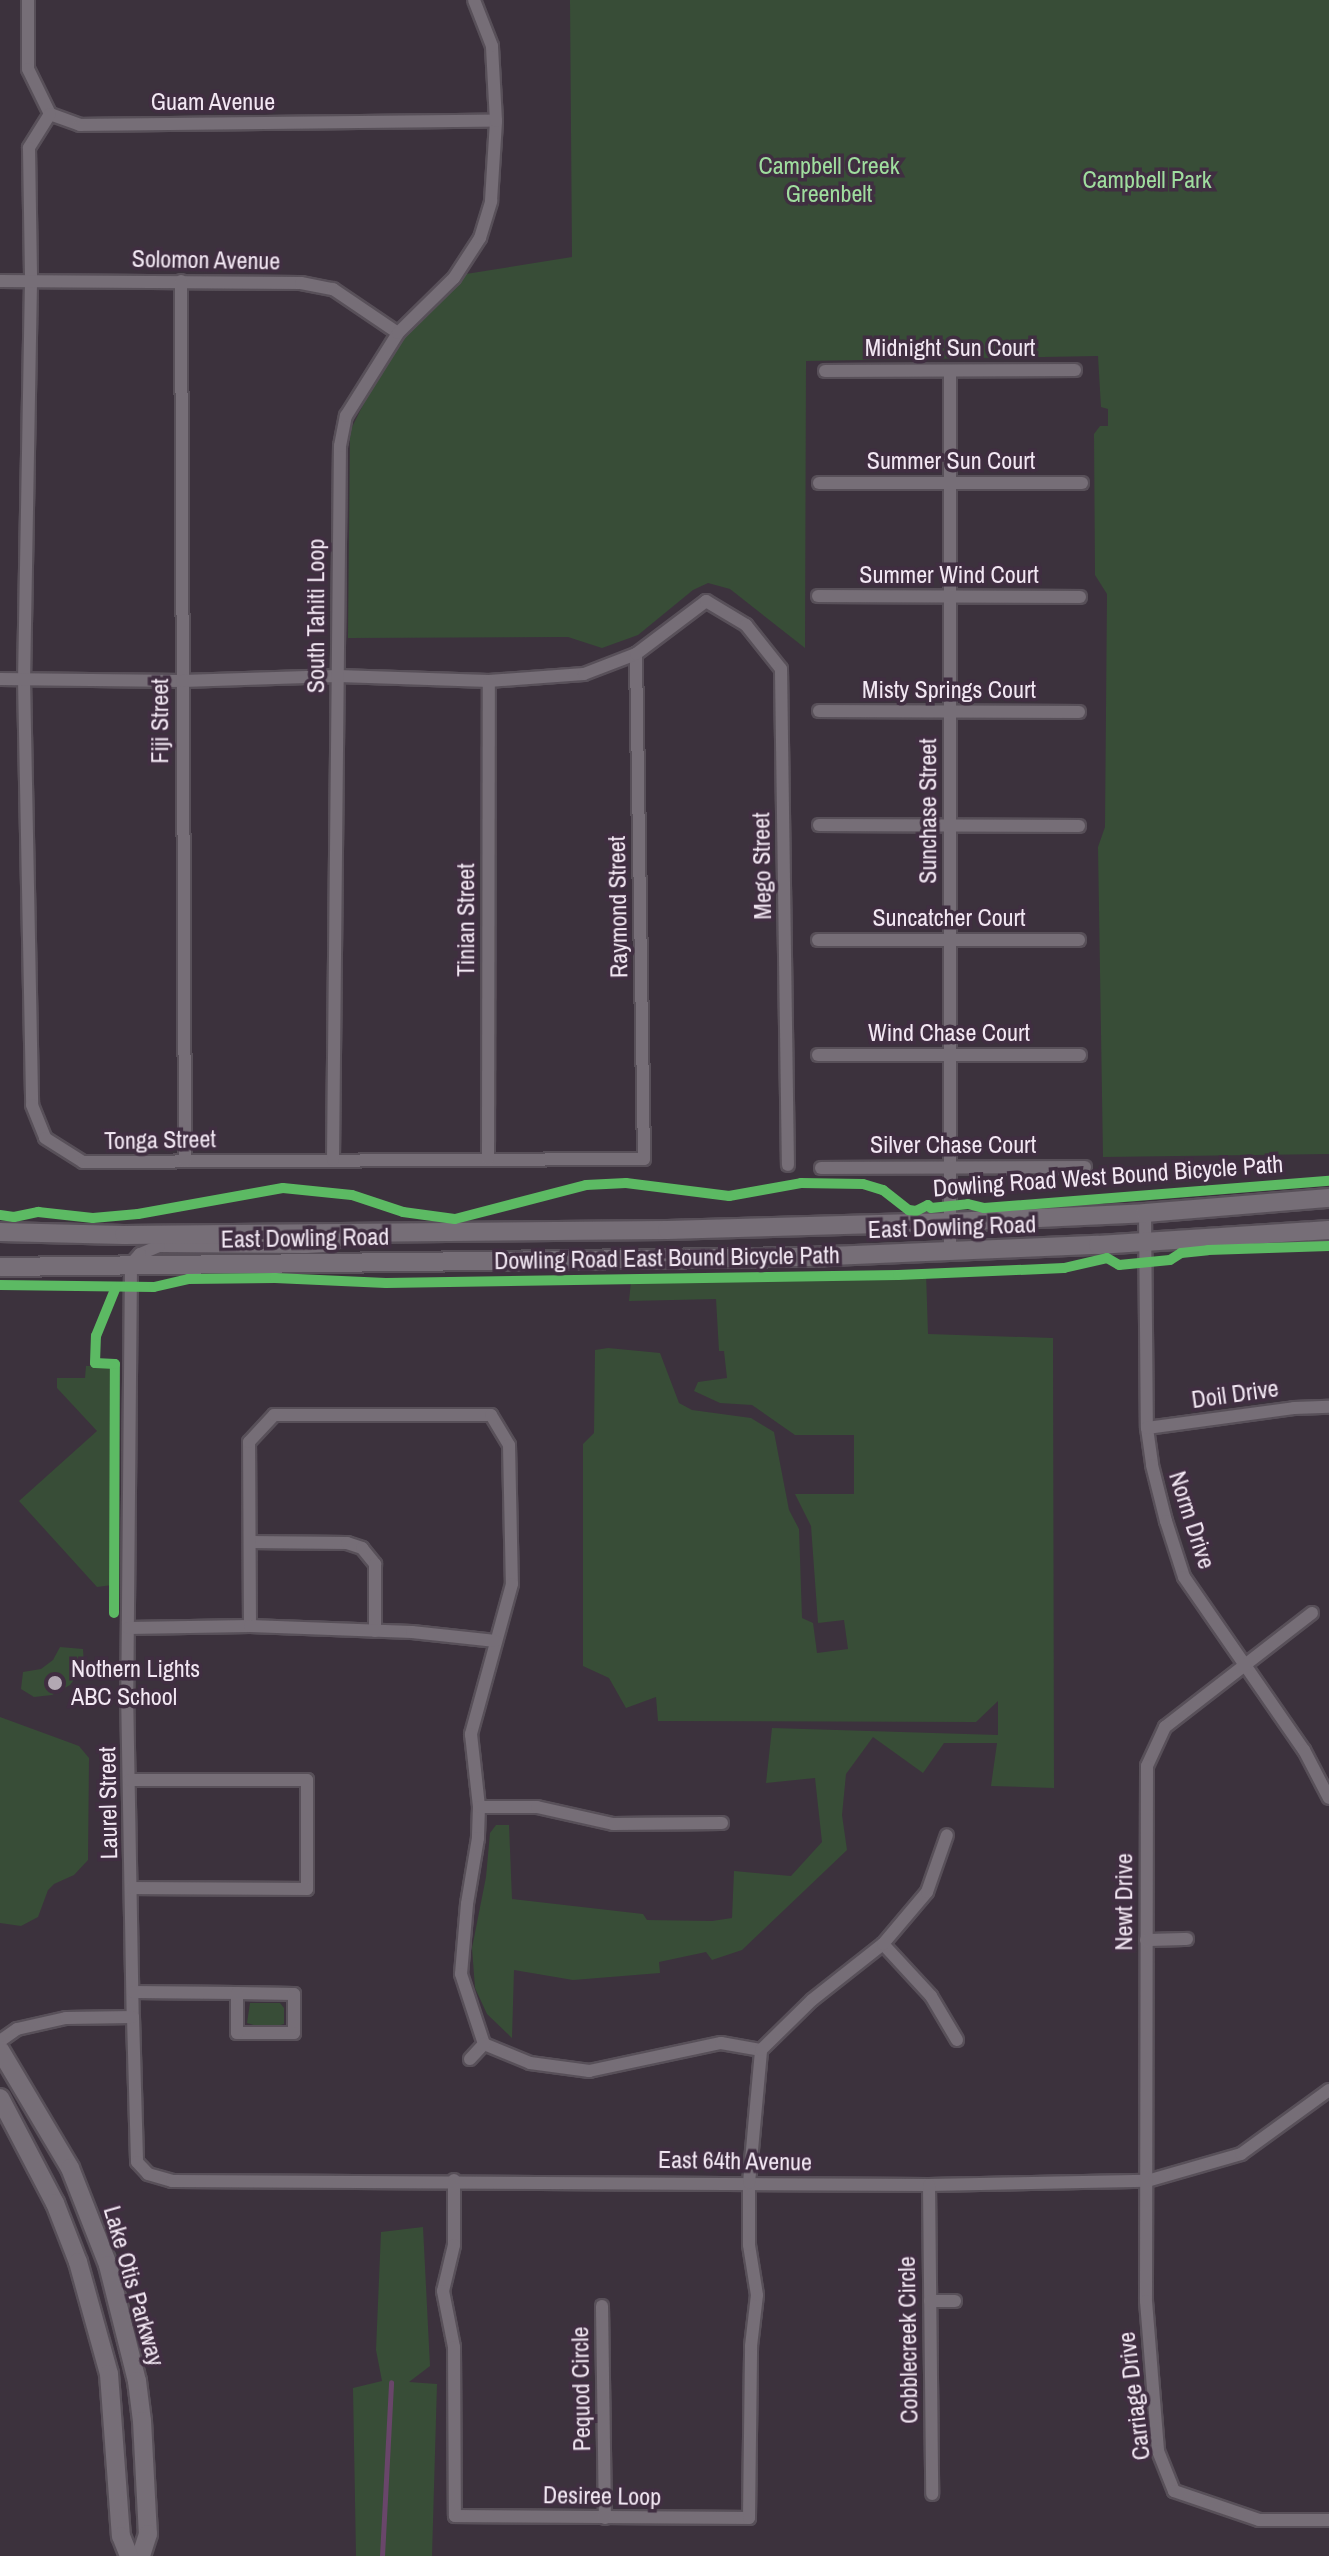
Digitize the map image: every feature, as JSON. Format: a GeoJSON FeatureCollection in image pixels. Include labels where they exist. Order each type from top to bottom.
{"type":"FeatureCollection","features":[{"type":"Feature","properties":{"kind":"main road","name":"East Dowling Road"},"geometry":{"type":"LineString","coordinates":[[0,1232],[124,1235],[950,1222],[1145,1213],[1329,1198]]}},
{"type":"Feature","properties":{"kind":"main road","name":"East Dowling Road"},"geometry":{"type":"LineString","coordinates":[[0,1267],[807,1257],[1146,1242],[1329,1230]]}},
{"type":"Feature","properties":{"kind":"main road","name":"Lake Otis Parkway"},"geometry":{"type":"LineString","coordinates":[[0,2050],[70,2168],[95,2228],[137,2381],[147,2490],[148,2534],[141,2556]]}},
{"type":"Feature","properties":{"kind":"main road","name":"Lake Otis Parkway"},"geometry":{"type":"LineString","coordinates":[[0,2098],[46,2182],[78,2262],[109,2374],[121,2536],[129,2556]]}},
{"type":"Feature","properties":{"kind":"main road"},"geometry":{"type":"LineString","coordinates":[[113,2408],[132,2425],[137,2479],[147,2490]]}},
{"type":"Feature","properties":{"kind":"street"},"geometry":{"type":"LineString","coordinates":[[28,0],[28,69],[50,114]]}},
{"type":"Feature","properties":{"kind":"street","name":"South Tahiti Loop"},"geometry":{"type":"LineString","coordinates":[[333,1160],[340,446],[346,416],[398,333],[454,278],[480,238],[491,201],[496,121],[492,46],[474,0]]}},
{"type":"Feature","properties":{"kind":"street","name":"Guam Avenue"},"geometry":{"type":"LineString","coordinates":[[50,114],[80,125],[496,121]]}},
{"type":"Feature","properties":{"kind":"street","name":"Tonga Street"},"geometry":{"type":"LineString","coordinates":[[50,114],[29,148],[31,281],[24,679],[32,1105],[45,1138],[83,1162],[644,1159]]}},
{"type":"Feature","properties":{"kind":"street","name":"Solomon Avenue"},"geometry":{"type":"LineString","coordinates":[[0,281],[301,283],[333,289],[398,333]]}},
{"type":"Feature","properties":{"kind":"street","name":"Fiji Street"},"geometry":{"type":"LineString","coordinates":[[181,281],[185,1161]]}},
{"type":"Feature","properties":{"kind":"street","name":"Midnight Sun Court"},"geometry":{"type":"LineString","coordinates":[[825,371],[1075,370]]}},
{"type":"Feature","properties":{"kind":"street","name":"Sunchase Street"},"geometry":{"type":"LineString","coordinates":[[950,371],[950,1252]]}},
{"type":"Feature","properties":{"kind":"street","name":"Summer Sun Court"},"geometry":{"type":"LineString","coordinates":[[819,483],[1082,483]]}},
{"type":"Feature","properties":{"kind":"street","name":"Summer Wind Court"},"geometry":{"type":"LineString","coordinates":[[818,596],[1080,597]]}},
{"type":"Feature","properties":{"kind":"street","name":"Mego Street"},"geometry":{"type":"LineString","coordinates":[[636,654],[706,601],[746,625],[781,669],[788,1165]]}},
{"type":"Feature","properties":{"kind":"street"},"geometry":{"type":"LineString","coordinates":[[0,679],[182,681],[338,676],[489,681],[584,674],[636,654]]}},
{"type":"Feature","properties":{"kind":"street","name":"Raymond Street"},"geometry":{"type":"LineString","coordinates":[[636,654],[644,1159]]}},
{"type":"Feature","properties":{"kind":"street","name":"Tinian Street"},"geometry":{"type":"LineString","coordinates":[[488,1159],[489,681]]}},
{"type":"Feature","properties":{"kind":"street","name":"Misty Springs Court"},"geometry":{"type":"LineString","coordinates":[[819,711],[1079,712]]}},
{"type":"Feature","properties":{"kind":"street"},"geometry":{"type":"LineString","coordinates":[[819,825],[1079,826]]}},
{"type":"Feature","properties":{"kind":"street","name":"Suncatcher Court"},"geometry":{"type":"LineString","coordinates":[[818,940],[1079,940]]}},
{"type":"Feature","properties":{"kind":"street","name":"Wind Chase Court"},"geometry":{"type":"LineString","coordinates":[[818,1055],[1080,1055]]}},
{"type":"Feature","properties":{"kind":"street","name":"Silver Chase Court"},"geometry":{"type":"LineString","coordinates":[[821,1168],[1085,1167]]}},
{"type":"Feature","properties":{"kind":"street","name":"Norm Drive"},"geometry":{"type":"LineString","coordinates":[[1145,1213],[1147,1428],[1156,1484],[1184,1577],[1304,1750],[1329,1798]]}},
{"type":"Feature","properties":{"kind":"street"},"geometry":{"type":"LineString","coordinates":[[131,1264],[140,1254],[159,1246],[315,1246],[359,1232]]}},
{"type":"Feature","properties":{"kind":"street","name":"Laurel Street"},"geometry":{"type":"LineString","coordinates":[[131,1264],[128,1628],[136,2148]]}},
{"type":"Feature","properties":{"kind":"street","name":"Doil Drive"},"geometry":{"type":"LineString","coordinates":[[1147,1428],[1294,1408],[1329,1407]]}},
{"type":"Feature","properties":{"kind":"street"},"geometry":{"type":"LineString","coordinates":[[250,1626],[249,1442],[274,1415],[491,1415],[509,1445],[512,1584],[471,1734],[479,1807],[461,1974],[484,2044],[530,2063],[589,2071],[721,2043],[761,2050]]}},
{"type":"Feature","properties":{"kind":"street"},"geometry":{"type":"LineString","coordinates":[[250,1542],[347,1543],[362,1548],[375,1564],[375,1631]]}},
{"type":"Feature","properties":{"kind":"street","name":"Newt Drive"},"geometry":{"type":"LineString","coordinates":[[1147,2181],[1147,1766],[1165,1727],[1312,1613]]}},
{"type":"Feature","properties":{"kind":"street"},"geometry":{"type":"LineString","coordinates":[[128,1628],[250,1626],[375,1631],[496,1641]]}},
{"type":"Feature","properties":{"kind":"street"},"geometry":{"type":"LineString","coordinates":[[129,1780],[307,1780],[307,1889],[131,1888]]}},
{"type":"Feature","properties":{"kind":"street"},"geometry":{"type":"LineString","coordinates":[[479,1807],[537,1807],[613,1824],[722,1823]]}},
{"type":"Feature","properties":{"kind":"street"},"geometry":{"type":"LineString","coordinates":[[749,2183],[761,2050],[812,2000],[883,1944],[927,1892],[947,1835]]}},
{"type":"Feature","properties":{"kind":"street"},"geometry":{"type":"LineString","coordinates":[[1146,1940],[1187,1939]]}},
{"type":"Feature","properties":{"kind":"street"},"geometry":{"type":"LineString","coordinates":[[883,1944],[931,1996],[957,2040]]}},
{"type":"Feature","properties":{"kind":"street"},"geometry":{"type":"LineString","coordinates":[[133,1992],[237,1993],[294,1994],[294,2033],[237,2033],[237,1993]]}},
{"type":"Feature","properties":{"kind":"street"},"geometry":{"type":"LineString","coordinates":[[0,2041],[17,2029],[66,2018],[133,2017]]}},
{"type":"Feature","properties":{"kind":"street"},"geometry":{"type":"LineString","coordinates":[[470,2059],[484,2044]]}},
{"type":"Feature","properties":{"kind":"street","name":"East 64th Avenue"},"geometry":{"type":"LineString","coordinates":[[136,2148],[137,2162],[148,2174],[172,2181],[454,2180],[929,2185],[1147,2181],[1241,2154],[1329,2090]]}},
{"type":"Feature","properties":{"kind":"street","name":"Desiree Loop"},"geometry":{"type":"LineString","coordinates":[[454,2180],[454,2245],[443,2291],[454,2347],[455,2516],[605,2518],[749,2518],[751,2346],[757,2295],[749,2245],[749,2183]]}},
{"type":"Feature","properties":{"kind":"street","name":"Carriage Drive"},"geometry":{"type":"LineString","coordinates":[[1147,2181],[1146,2301],[1158,2451],[1174,2491],[1259,2520],[1329,2520]]}},
{"type":"Feature","properties":{"kind":"street","name":"Cobblecreek Circle"},"geometry":{"type":"LineString","coordinates":[[929,2185],[932,2494]]}},
{"type":"Feature","properties":{"kind":"street"},"geometry":{"type":"LineString","coordinates":[[930,2301],[955,2301]]}},
{"type":"Feature","properties":{"kind":"street","name":"Pequod Circle"},"geometry":{"type":"LineString","coordinates":[[602,2306],[605,2518]]}},
{"type":"Feature","properties":{"kind":"green space","name":"Campbell Creek Greenbelt"},"geometry":{"type":"Polygon","coordinates":[[[570,0],[1329,0],[1329,1154],[1103,1157],[1098,847],[1105,827],[1107,594],[1095,575],[1094,434],[1100,426],[1108,426],[1108,409],[1101,407],[1098,356],[806,361],[805,648],[730,589],[708,583],[693,590],[638,635],[602,648],[568,637],[348,638],[350,431],[396,339],[466,274],[572,257],[570,0]]]}},
{"type":"Feature","properties":{"kind":"green space"},"geometry":{"type":"Polygon","coordinates":[[[926,1272],[928,1334],[1053,1338],[1054,1788],[991,1786],[997,1743],[944,1743],[923,1773],[873,1737],[846,1774],[842,1815],[847,1850],[742,1950],[712,1960],[706,1952],[659,1962],[660,1973],[573,1980],[514,1970],[512,2038],[487,2014],[475,1988],[472,1948],[486,1877],[490,1833],[496,1825],[509,1825],[512,1899],[643,1914],[647,1920],[712,1921],[732,1918],[734,1871],[791,1876],[822,1842],[815,1778],[766,1783],[772,1728],[998,1735],[998,1701],[976,1722],[658,1721],[656,1697],[626,1708],[609,1678],[583,1666],[583,1444],[594,1433],[595,1350],[608,1348],[660,1353],[679,1403],[692,1410],[751,1418],[774,1432],[789,1510],[799,1529],[802,1618],[813,1623],[817,1653],[848,1649],[844,1620],[818,1623],[811,1526],[795,1494],[854,1494],[854,1435],[795,1435],[752,1405],[720,1403],[694,1391],[698,1382],[727,1378],[724,1351],[719,1351],[716,1299],[629,1301],[631,1281],[926,1272]]]}},
{"type":"Feature","properties":{"kind":"green space"},"geometry":{"type":"Polygon","coordinates":[[[86,1366],[111,1366],[112,1585],[97,1587],[19,1501],[97,1431],[57,1388],[57,1378],[85,1378],[86,1366]]]}},
{"type":"Feature","properties":{"kind":"green space"},"geometry":{"type":"Polygon","coordinates":[[[60,1647],[83,1649],[84,1666],[70,1685],[52,1695],[34,1697],[21,1689],[23,1672],[41,1669],[53,1660],[60,1647]]]}},
{"type":"Feature","properties":{"kind":"green space"},"geometry":{"type":"Polygon","coordinates":[[[0,1717],[79,1746],[89,1758],[88,1860],[74,1875],[54,1884],[48,1890],[38,1917],[21,1926],[0,1923],[0,1717]]]}},
{"type":"Feature","properties":{"kind":"green space"},"geometry":{"type":"Polygon","coordinates":[[[250,2003],[280,2003],[284,2008],[284,2024],[266,2029],[247,2023],[250,2003]]]}},
{"type":"Feature","properties":{"kind":"green space"},"geometry":{"type":"Polygon","coordinates":[[[423,2227],[430,2366],[409,2382],[437,2384],[432,2556],[356,2556],[353,2388],[382,2381],[376,2350],[381,2232],[423,2227]]]}},
{"type":"Feature","properties":{"kind":"waterway"},"geometry":{"type":"LineString","coordinates":[[382,2556],[391,2382]]}},
{"type":"Feature","properties":{"kind":"cycle path","name":"Dowling Road West Bound Bicycle Path"},"geometry":{"type":"LineString","coordinates":[[0,1215],[14,1217],[38,1212],[93,1218],[138,1214],[283,1188],[352,1195],[403,1212],[455,1219],[586,1185],[626,1183],[729,1196],[801,1183],[863,1184],[883,1190],[909,1210],[916,1211],[928,1205],[931,1208],[968,1204],[984,1208],[1329,1181]]}},
{"type":"Feature","properties":{"kind":"cycle path","name":"Dowling Road East Bound Bicycle Path"},"geometry":{"type":"LineString","coordinates":[[0,1285],[154,1287],[188,1279],[275,1278],[386,1283],[898,1275],[1064,1268],[1107,1258],[1119,1265],[1170,1260],[1181,1253],[1208,1250],[1329,1246]]}},
{"type":"Feature","properties":{"kind":"cycle path"},"geometry":{"type":"LineString","coordinates":[[114,1613],[115,1364],[95,1363],[96,1336],[116,1287]]}},
{"type":"Feature","properties":{"kind":"place","name":"Nothern Lights ABC School"},"geometry":{"type":"Point","coordinates":[55,1683]}},
{"type":"Feature","properties":{"kind":"park label","name":"Campbell Park"},"geometry":{"type":"Point","coordinates":[1147,180]}}]}
